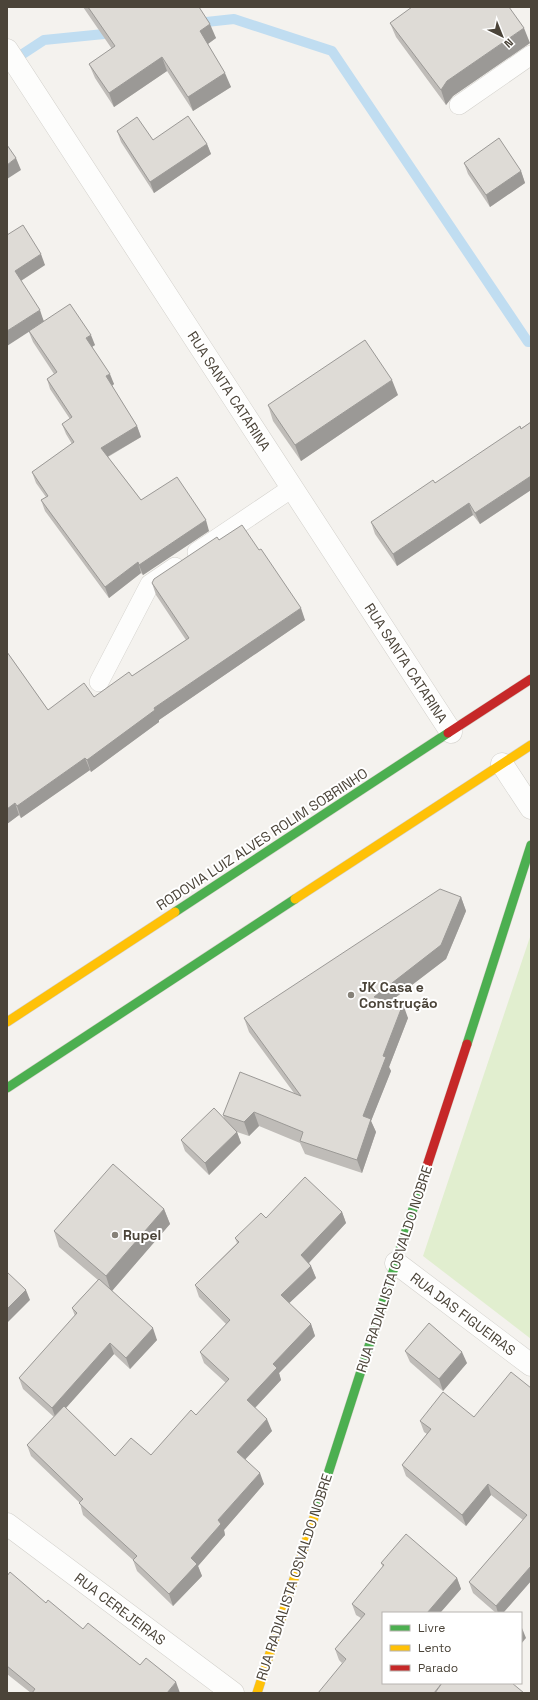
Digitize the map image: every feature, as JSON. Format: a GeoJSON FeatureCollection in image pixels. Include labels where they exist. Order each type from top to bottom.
{"type":"FeatureCollection","features":[{"type":"Feature","properties":{"kind":"main road","name":"RODOVIA LUIZ ALVES ROLIM SOBRINHO"},"geometry":{"type":"LineString","coordinates":[[7,1022],[531,679]]}},
{"type":"Feature","properties":{"kind":"main road"},"geometry":{"type":"LineString","coordinates":[[7,1088],[531,745]]}},
{"type":"Feature","properties":{"kind":"main road","name":"RUA RADIALISTA OSVALDO NOBRE"},"geometry":{"type":"LineString","coordinates":[[257,1693],[531,845]]}},
{"type":"Feature","properties":{"kind":"street","name":"RUA SANTA CATARINA"},"geometry":{"type":"LineString","coordinates":[[7,50],[451,732]]}},
{"type":"Feature","properties":{"kind":"street"},"geometry":{"type":"LineString","coordinates":[[502,764],[531,808]]}},
{"type":"Feature","properties":{"kind":"street","name":"RUA DAS FIGUEIRAS"},"geometry":{"type":"LineString","coordinates":[[396,1263],[531,1365]]}},
{"type":"Feature","properties":{"kind":"street","name":"RUA CEREJEIRAS"},"geometry":{"type":"LineString","coordinates":[[7,1524],[233,1693]]}},
{"type":"Feature","properties":{"kind":"lane"},"geometry":{"type":"LineString","coordinates":[[459,105],[531,55]]}},
{"type":"Feature","properties":{"kind":"lane"},"geometry":{"type":"LineString","coordinates":[[99,682],[150,584],[292,488]]}},
{"type":"Feature","properties":{"kind":"green space"},"geometry":{"type":"Polygon","coordinates":[[[531,934],[531,1339],[423,1256],[531,934]]]}},
{"type":"Feature","properties":{"kind":"building"},"geometry":{"type":"Polygon","coordinates":[[[88,7],[199,7],[210,24],[200,31],[225,73],[188,97],[162,57],[109,93],[89,64],[115,46],[88,7]]]}},
{"type":"Feature","properties":{"kind":"building"},"geometry":{"type":"Polygon","coordinates":[[[412,7],[509,7],[524,28],[447,81],[441,90],[390,23],[412,7]]]}},
{"type":"Feature","properties":{"kind":"building"},"geometry":{"type":"Polygon","coordinates":[[[188,116],[207,144],[150,182],[117,131],[137,117],[153,140],[188,116]]]}},
{"type":"Feature","properties":{"kind":"building"},"geometry":{"type":"Polygon","coordinates":[[[499,138],[521,171],[486,195],[464,163],[499,138]]]}},
{"type":"Feature","properties":{"kind":"building"},"geometry":{"type":"Polygon","coordinates":[[[7,145],[16,158],[7,165],[7,145]]]}},
{"type":"Feature","properties":{"kind":"building"},"geometry":{"type":"Polygon","coordinates":[[[23,225],[41,254],[15,271],[40,310],[7,331],[7,235],[23,225]]]}},
{"type":"Feature","properties":{"kind":"building"},"geometry":{"type":"Polygon","coordinates":[[[70,304],[91,335],[86,338],[110,374],[106,376],[137,426],[101,448],[141,500],[177,477],[206,520],[139,565],[138,562],[105,587],[41,500],[48,496],[32,472],[74,442],[62,424],[72,417],[47,379],[57,372],[29,331],[70,304]]]}},
{"type":"Feature","properties":{"kind":"building"},"geometry":{"type":"Polygon","coordinates":[[[365,340],[392,380],[295,445],[268,405],[365,340]]]}},
{"type":"Feature","properties":{"kind":"building"},"geometry":{"type":"Polygon","coordinates":[[[531,422],[531,476],[475,513],[469,503],[393,554],[371,522],[433,480],[435,483],[520,426],[521,429],[531,422]]]}},
{"type":"Feature","properties":{"kind":"building"},"geometry":{"type":"Polygon","coordinates":[[[242,525],[259,550],[261,549],[301,608],[154,708],[155,710],[87,760],[85,758],[17,806],[15,803],[7,809],[7,652],[48,710],[84,683],[94,697],[129,672],[132,676],[189,638],[152,583],[154,579],[217,537],[219,540],[242,525]]]}},
{"type":"Feature","properties":{"kind":"building"},"geometry":{"type":"Polygon","coordinates":[[[440,889],[461,897],[441,945],[374,997],[403,1004],[383,1056],[386,1057],[363,1116],[371,1119],[357,1160],[300,1141],[303,1132],[254,1112],[244,1122],[223,1115],[240,1072],[301,1096],[244,1018],[440,889]]]}},
{"type":"Feature","properties":{"kind":"building"},"geometry":{"type":"Polygon","coordinates":[[[214,1108],[237,1132],[205,1163],[181,1140],[214,1108]]]}},
{"type":"Feature","properties":{"kind":"building","name":"Rupel"},"geometry":{"type":"Polygon","coordinates":[[[113,1164],[164,1209],[106,1276],[54,1231],[113,1164]]]}},
{"type":"Feature","properties":{"kind":"building"},"geometry":{"type":"Polygon","coordinates":[[[305,1177],[342,1212],[301,1255],[311,1266],[281,1295],[311,1324],[273,1364],[277,1368],[247,1400],[267,1419],[237,1452],[260,1473],[218,1520],[221,1524],[191,1558],[197,1564],[169,1594],[133,1560],[137,1556],[79,1503],[83,1499],[27,1445],[64,1406],[115,1456],[131,1438],[151,1455],[191,1410],[196,1415],[229,1379],[200,1352],[230,1320],[195,1285],[239,1242],[235,1238],[261,1213],[266,1218],[305,1177]]]}},
{"type":"Feature","properties":{"kind":"building"},"geometry":{"type":"Polygon","coordinates":[[[7,1272],[26,1290],[7,1309],[7,1272]]]}},
{"type":"Feature","properties":{"kind":"building"},"geometry":{"type":"Polygon","coordinates":[[[99,1279],[153,1328],[126,1358],[110,1343],[52,1408],[19,1378],[77,1313],[72,1308],[99,1279]]]}},
{"type":"Feature","properties":{"kind":"building"},"geometry":{"type":"Polygon","coordinates":[[[429,1323],[462,1352],[439,1379],[405,1351],[429,1323]]]}},
{"type":"Feature","properties":{"kind":"building"},"geometry":{"type":"Polygon","coordinates":[[[511,1372],[531,1388],[531,1566],[496,1606],[469,1582],[527,1515],[488,1484],[462,1515],[402,1465],[431,1429],[420,1421],[443,1392],[474,1417],[511,1372]]]}},
{"type":"Feature","properties":{"kind":"building"},"geometry":{"type":"Polygon","coordinates":[[[406,1534],[457,1578],[428,1612],[382,1612],[382,1684],[441,1684],[434,1693],[318,1693],[346,1659],[335,1649],[365,1614],[352,1604],[384,1565],[381,1563],[406,1534]]]}},
{"type":"Feature","properties":{"kind":"building"},"geometry":{"type":"Polygon","coordinates":[[[10,1572],[46,1603],[48,1600],[83,1629],[88,1623],[140,1665],[146,1658],[176,1682],[167,1693],[32,1693],[35,1689],[7,1666],[7,1576],[10,1572]]]}},
{"type":"Feature","properties":{"kind":"building"},"geometry":{"type":"Polygon","coordinates":[[[441,1684],[513,1684],[524,1693],[435,1693],[441,1684]]]}},
{"type":"Feature","properties":{"kind":"waterway"},"geometry":{"type":"LineString","coordinates":[[197,23],[234,19],[332,51],[528,342],[531,342]]}},
{"type":"Feature","properties":{"kind":"waterway"},"geometry":{"type":"LineString","coordinates":[[12,61],[44,40],[114,33]]}},
{"type":"Feature","properties":{"kind":"traffic: fast"},"geometry":{"type":"LineString","coordinates":[[175,912],[448,733]]}},
{"type":"Feature","properties":{"kind":"traffic: fast"},"geometry":{"type":"LineString","coordinates":[[467,1044],[531,845]]}},
{"type":"Feature","properties":{"kind":"traffic: fast"},"geometry":{"type":"LineString","coordinates":[[7,1088],[295,899]]}},
{"type":"Feature","properties":{"kind":"traffic: fast"},"geometry":{"type":"LineString","coordinates":[[317,1508],[422,1181]]}},
{"type":"Feature","properties":{"kind":"traffic: slow"},"geometry":{"type":"LineString","coordinates":[[295,899],[531,745]]}},
{"type":"Feature","properties":{"kind":"traffic: slow"},"geometry":{"type":"LineString","coordinates":[[7,1022],[175,912]]}},
{"type":"Feature","properties":{"kind":"traffic: slow"},"geometry":{"type":"LineString","coordinates":[[257,1693],[317,1508]]}},
{"type":"Feature","properties":{"kind":"traffic: jam"},"geometry":{"type":"LineString","coordinates":[[448,733],[531,679]]}},
{"type":"Feature","properties":{"kind":"traffic: jam"},"geometry":{"type":"LineString","coordinates":[[422,1181],[467,1044]]}},
{"type":"Feature","properties":{"kind":"place","name":"JK Casa e Construção"},"geometry":{"type":"Point","coordinates":[351,995]}},
{"type":"Feature","properties":{"kind":"place","name":"Rupel"},"geometry":{"type":"Point","coordinates":[115,1235]}}]}
